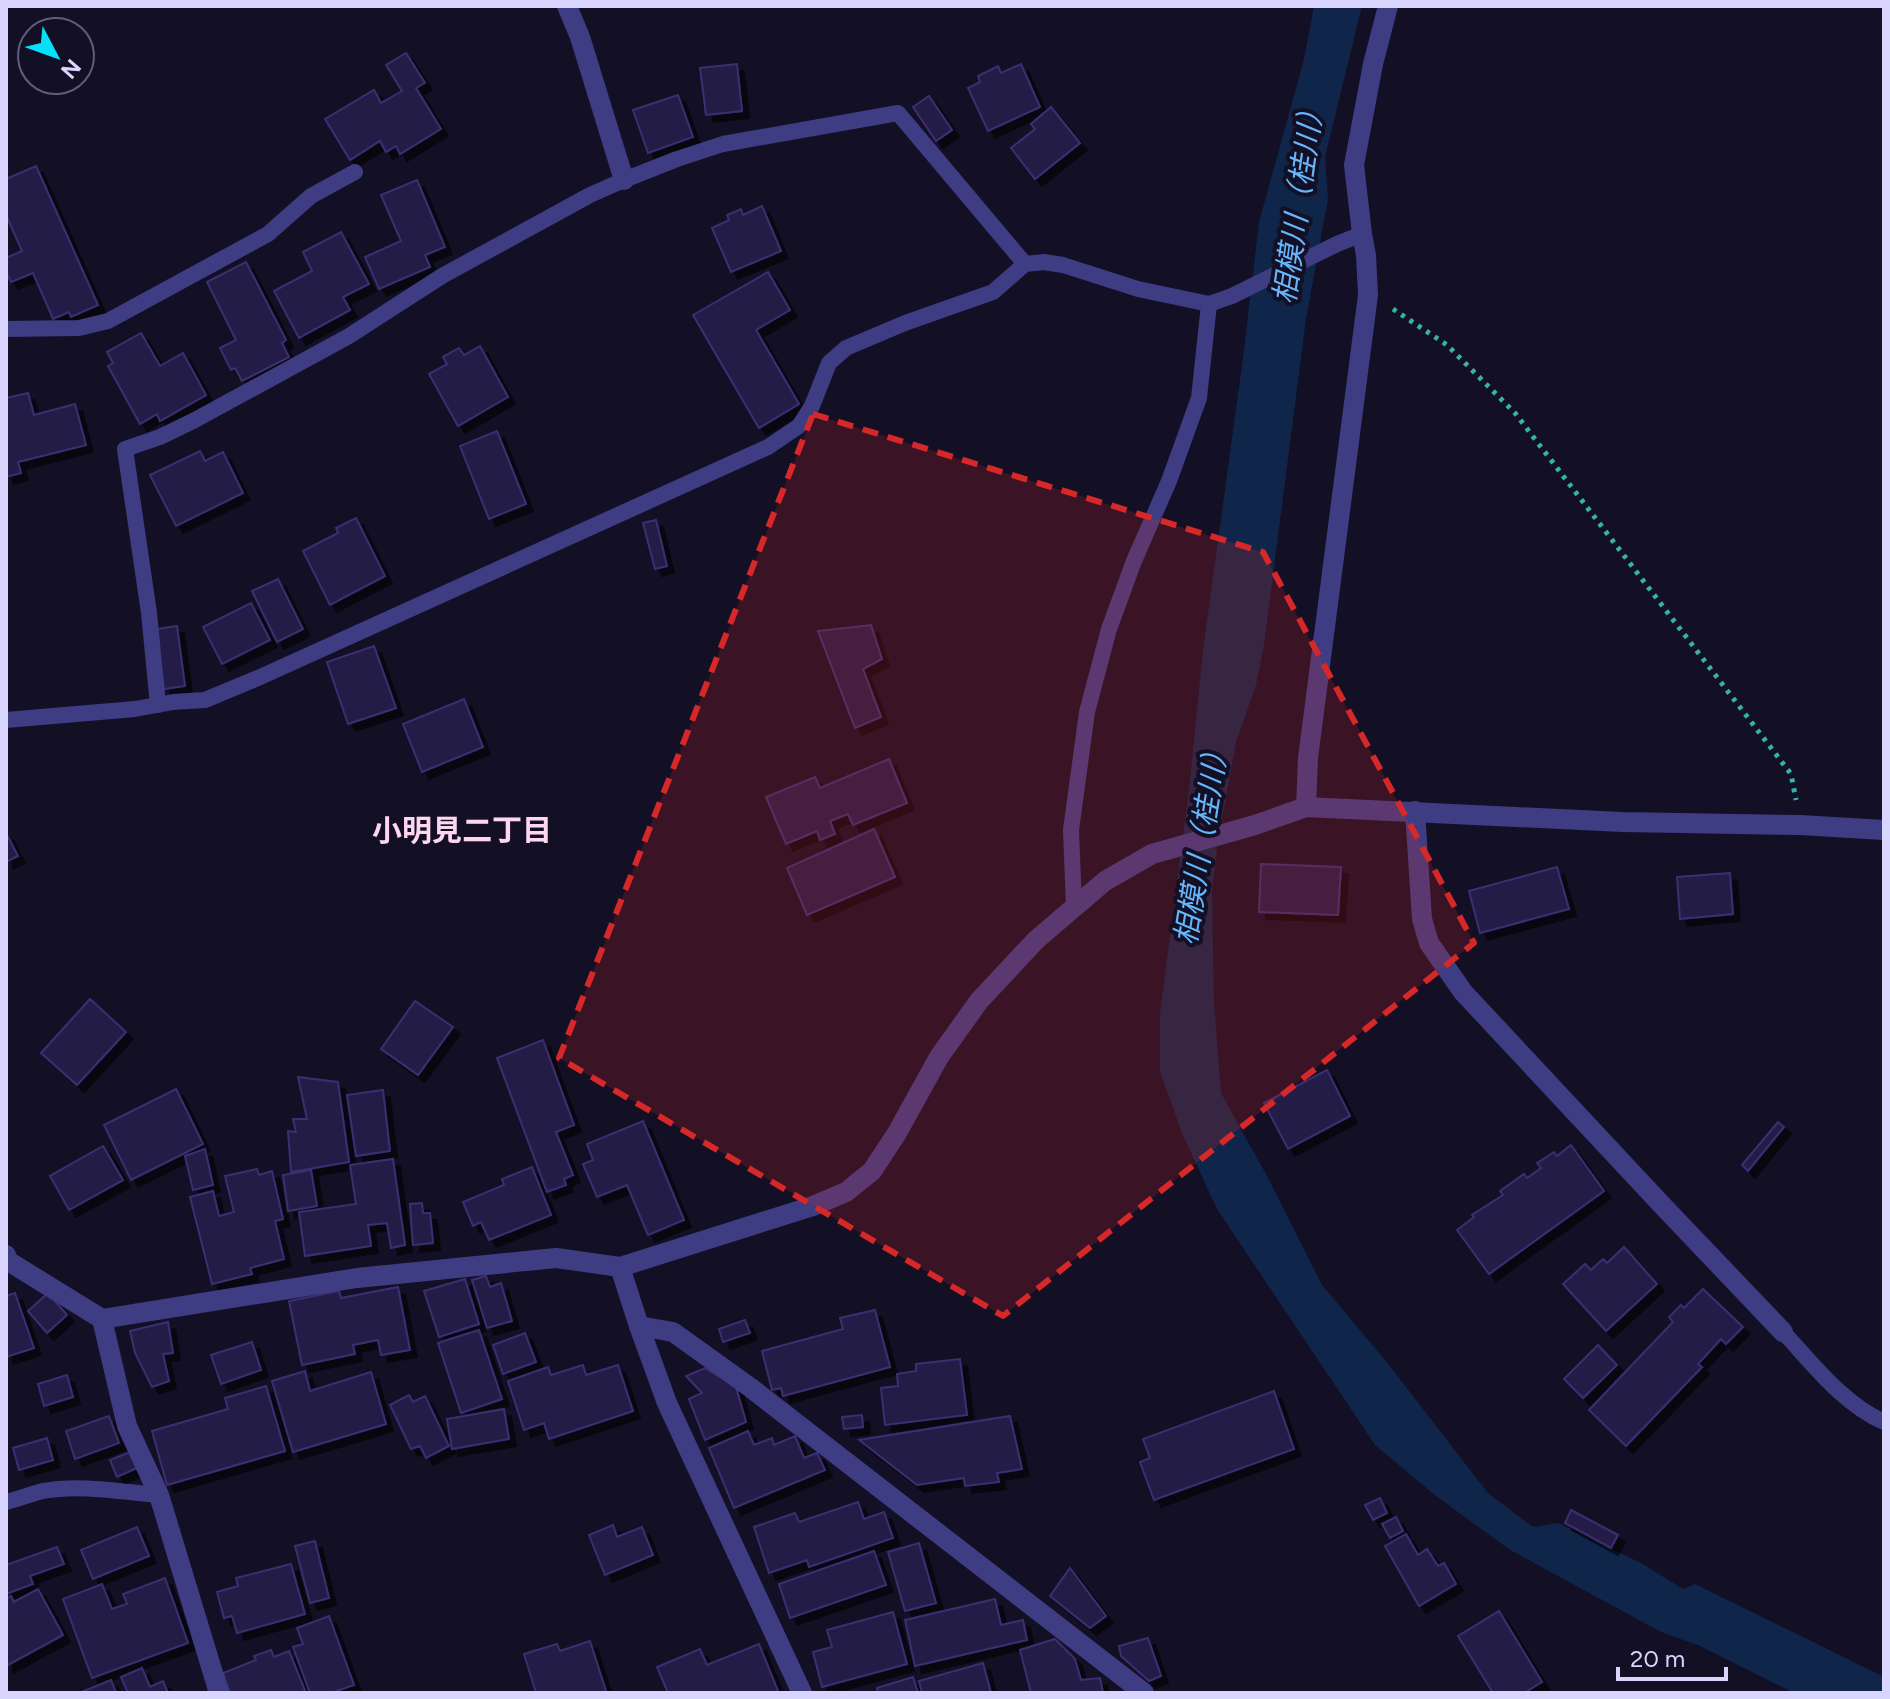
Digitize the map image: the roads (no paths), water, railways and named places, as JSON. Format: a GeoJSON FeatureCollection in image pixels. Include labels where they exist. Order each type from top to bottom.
{"type":"FeatureCollection","features":[{"type":"Feature","properties":{"kind":"street"},"geometry":{"type":"LineString","coordinates":[[567,6],[580,37],[624,180]]}},
{"type":"Feature","properties":{"kind":"street"},"geometry":{"type":"LineString","coordinates":[[1306,807],[1308,758],[1368,295],[1354,165],[1373,64],[1388,6]]}},
{"type":"Feature","properties":{"kind":"street"},"geometry":{"type":"LineString","coordinates":[[7,1259],[102,1319],[357,1278],[556,1258],[620,1267],[813,1206],[846,1192],[872,1171],[939,1057],[979,1001],[1036,940],[1105,881],[1152,854],[1306,807],[1622,822],[1800,825],[1884,830]]}},
{"type":"Feature","properties":{"kind":"street"},"geometry":{"type":"LineString","coordinates":[[1415,811],[1422,919],[1429,943],[1463,992],[1783,1332]]}},
{"type":"Feature","properties":{"kind":"street"},"geometry":{"type":"LineString","coordinates":[[620,1267],[667,1403],[802,1693]]}},
{"type":"Feature","properties":{"kind":"street"},"geometry":{"type":"LineString","coordinates":[[102,1319],[127,1426],[159,1495],[219,1693]]}},
{"type":"Feature","properties":{"kind":"street"},"geometry":{"type":"LineString","coordinates":[[639,1326],[673,1332],[751,1388],[1144,1693]]}},
{"type":"Feature","properties":{"kind":"lane"},"geometry":{"type":"LineString","coordinates":[[158,705],[149,613],[125,449],[195,420],[349,336],[442,276],[590,195],[677,159],[723,144],[898,113],[1025,264]]}},
{"type":"Feature","properties":{"kind":"lane"},"geometry":{"type":"LineString","coordinates":[[6,329],[79,328],[108,321],[268,234],[311,196],[355,172]]}},
{"type":"Feature","properties":{"kind":"lane"},"geometry":{"type":"LineString","coordinates":[[6,720],[205,700],[258,678],[768,447],[799,426],[812,406],[829,363],[846,348],[993,292],[1025,264],[1044,262],[1063,265],[1138,289],[1209,304],[1362,234]]}},
{"type":"Feature","properties":{"kind":"lane"},"geometry":{"type":"LineString","coordinates":[[1074,908],[1071,830],[1087,712],[1109,629],[1199,398],[1209,304]]}},
{"type":"Feature","properties":{"kind":"lane"},"geometry":{"type":"LineString","coordinates":[[1783,1332],[1842,1394],[1870,1416],[1884,1422]]}},
{"type":"Feature","properties":{"kind":"lane"},"geometry":{"type":"LineString","coordinates":[[6,1502],[59,1489],[159,1495]]}},
{"type":"Feature","properties":{"kind":"water","name":"相模川（桂川）"},"geometry":{"type":"Polygon","coordinates":[[[1314,6],[1362,6],[1325,157],[1328,199],[1306,319],[1264,645],[1256,685],[1236,742],[1217,848],[1212,891],[1214,1002],[1221,1093],[1322,1285],[1385,1360],[1488,1493],[1533,1527],[1558,1523],[1641,1563],[1683,1589],[1695,1584],[1884,1677],[1884,1693],[1794,1693],[1700,1646],[1661,1632],[1510,1550],[1436,1496],[1375,1445],[1217,1209],[1182,1133],[1160,1072],[1160,1013],[1189,790],[1203,650],[1259,222],[1304,59],[1314,6]]]}},
{"type":"Feature","properties":{"kind":"district","name":"小明見二丁目"},"geometry":{"type":"Point","coordinates":[462,831]}}]}
